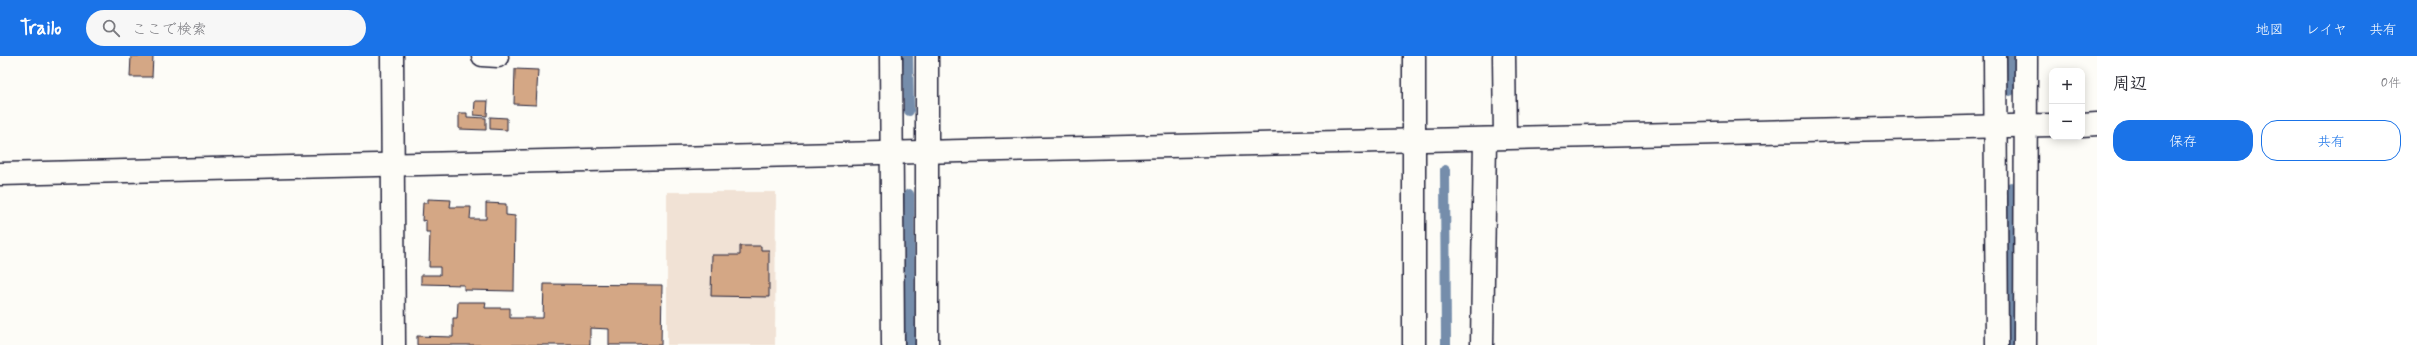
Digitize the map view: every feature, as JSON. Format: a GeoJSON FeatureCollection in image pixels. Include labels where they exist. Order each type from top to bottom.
{"type":"FeatureCollection","features":[{"type":"Feature","properties":{"kind":"street"},"geometry":{"type":"LineString","coordinates":[[392,56],[394,345]]}},
{"type":"Feature","properties":{"kind":"street"},"geometry":{"type":"LineString","coordinates":[[891,56],[893,345]]}},
{"type":"Feature","properties":{"kind":"street"},"geometry":{"type":"LineString","coordinates":[[927,56],[927,345]]}},
{"type":"Feature","properties":{"kind":"street"},"geometry":{"type":"LineString","coordinates":[[1414,56],[1414,345]]}},
{"type":"Feature","properties":{"kind":"street"},"geometry":{"type":"LineString","coordinates":[[1482,345],[1495,138],[1504,56]]}},
{"type":"Feature","properties":{"kind":"street"},"geometry":{"type":"LineString","coordinates":[[1996,56],[1997,345]]}},
{"type":"Feature","properties":{"kind":"street"},"geometry":{"type":"LineString","coordinates":[[2025,345],[2026,56]]}},
{"type":"Feature","properties":{"kind":"street"},"geometry":{"type":"LineString","coordinates":[[2085,125],[2097,124]]}},
{"type":"Feature","properties":{"kind":"street"},"geometry":{"type":"LineString","coordinates":[[0,174],[2049,125]]}},
{"type":"Feature","properties":{"kind":"shaded area"},"geometry":{"type":"Polygon","coordinates":[[[667,192],[776,192],[775,345],[667,345],[667,192]]]}},
{"type":"Feature","properties":{"kind":"building"},"geometry":{"type":"Polygon","coordinates":[[[131,56],[153,56],[152,77],[130,77],[131,56]]]}},
{"type":"Feature","properties":{"kind":"building"},"geometry":{"type":"Polygon","coordinates":[[[515,69],[538,70],[536,105],[514,104],[515,69]]]}},
{"type":"Feature","properties":{"kind":"building"},"geometry":{"type":"Polygon","coordinates":[[[475,101],[488,101],[487,116],[474,115],[475,101]]]}},
{"type":"Feature","properties":{"kind":"building"},"geometry":{"type":"Polygon","coordinates":[[[459,113],[467,113],[467,117],[486,118],[486,130],[459,129],[459,113]]]}},
{"type":"Feature","properties":{"kind":"building"},"geometry":{"type":"Polygon","coordinates":[[[490,117],[507,118],[507,130],[490,129],[490,117]]]}},
{"type":"Feature","properties":{"kind":"building"},"geometry":{"type":"Polygon","coordinates":[[[428,199],[451,200],[450,207],[471,207],[470,219],[486,219],[486,203],[506,204],[506,215],[515,216],[514,291],[464,290],[464,285],[421,284],[421,275],[440,275],[440,267],[429,267],[430,232],[426,232],[426,220],[422,221],[423,203],[428,203],[428,199]]]}},
{"type":"Feature","properties":{"kind":"building"},"geometry":{"type":"Polygon","coordinates":[[[740,246],[761,246],[761,250],[769,250],[769,297],[711,296],[712,255],[740,255],[740,246]]]}},
{"type":"Feature","properties":{"kind":"building"},"geometry":{"type":"Polygon","coordinates":[[[544,284],[662,285],[661,345],[609,345],[609,329],[590,328],[590,345],[417,345],[417,336],[453,337],[453,318],[457,318],[458,302],[486,302],[485,308],[510,308],[510,318],[543,318],[544,284]]]}},
{"type":"Feature","properties":{"kind":"waterway"},"geometry":{"type":"LineString","coordinates":[[908,56],[909,111]]}},
{"type":"Feature","properties":{"kind":"waterway"},"geometry":{"type":"LineString","coordinates":[[2010,56],[2010,91]]}},
{"type":"Feature","properties":{"kind":"waterway"},"geometry":{"type":"LineString","coordinates":[[1445,170],[1446,345]]}},
{"type":"Feature","properties":{"kind":"waterway"},"geometry":{"type":"LineString","coordinates":[[2011,187],[2012,345]]}},
{"type":"Feature","properties":{"kind":"waterway"},"geometry":{"type":"LineString","coordinates":[[909,194],[910,345]]}}]}
